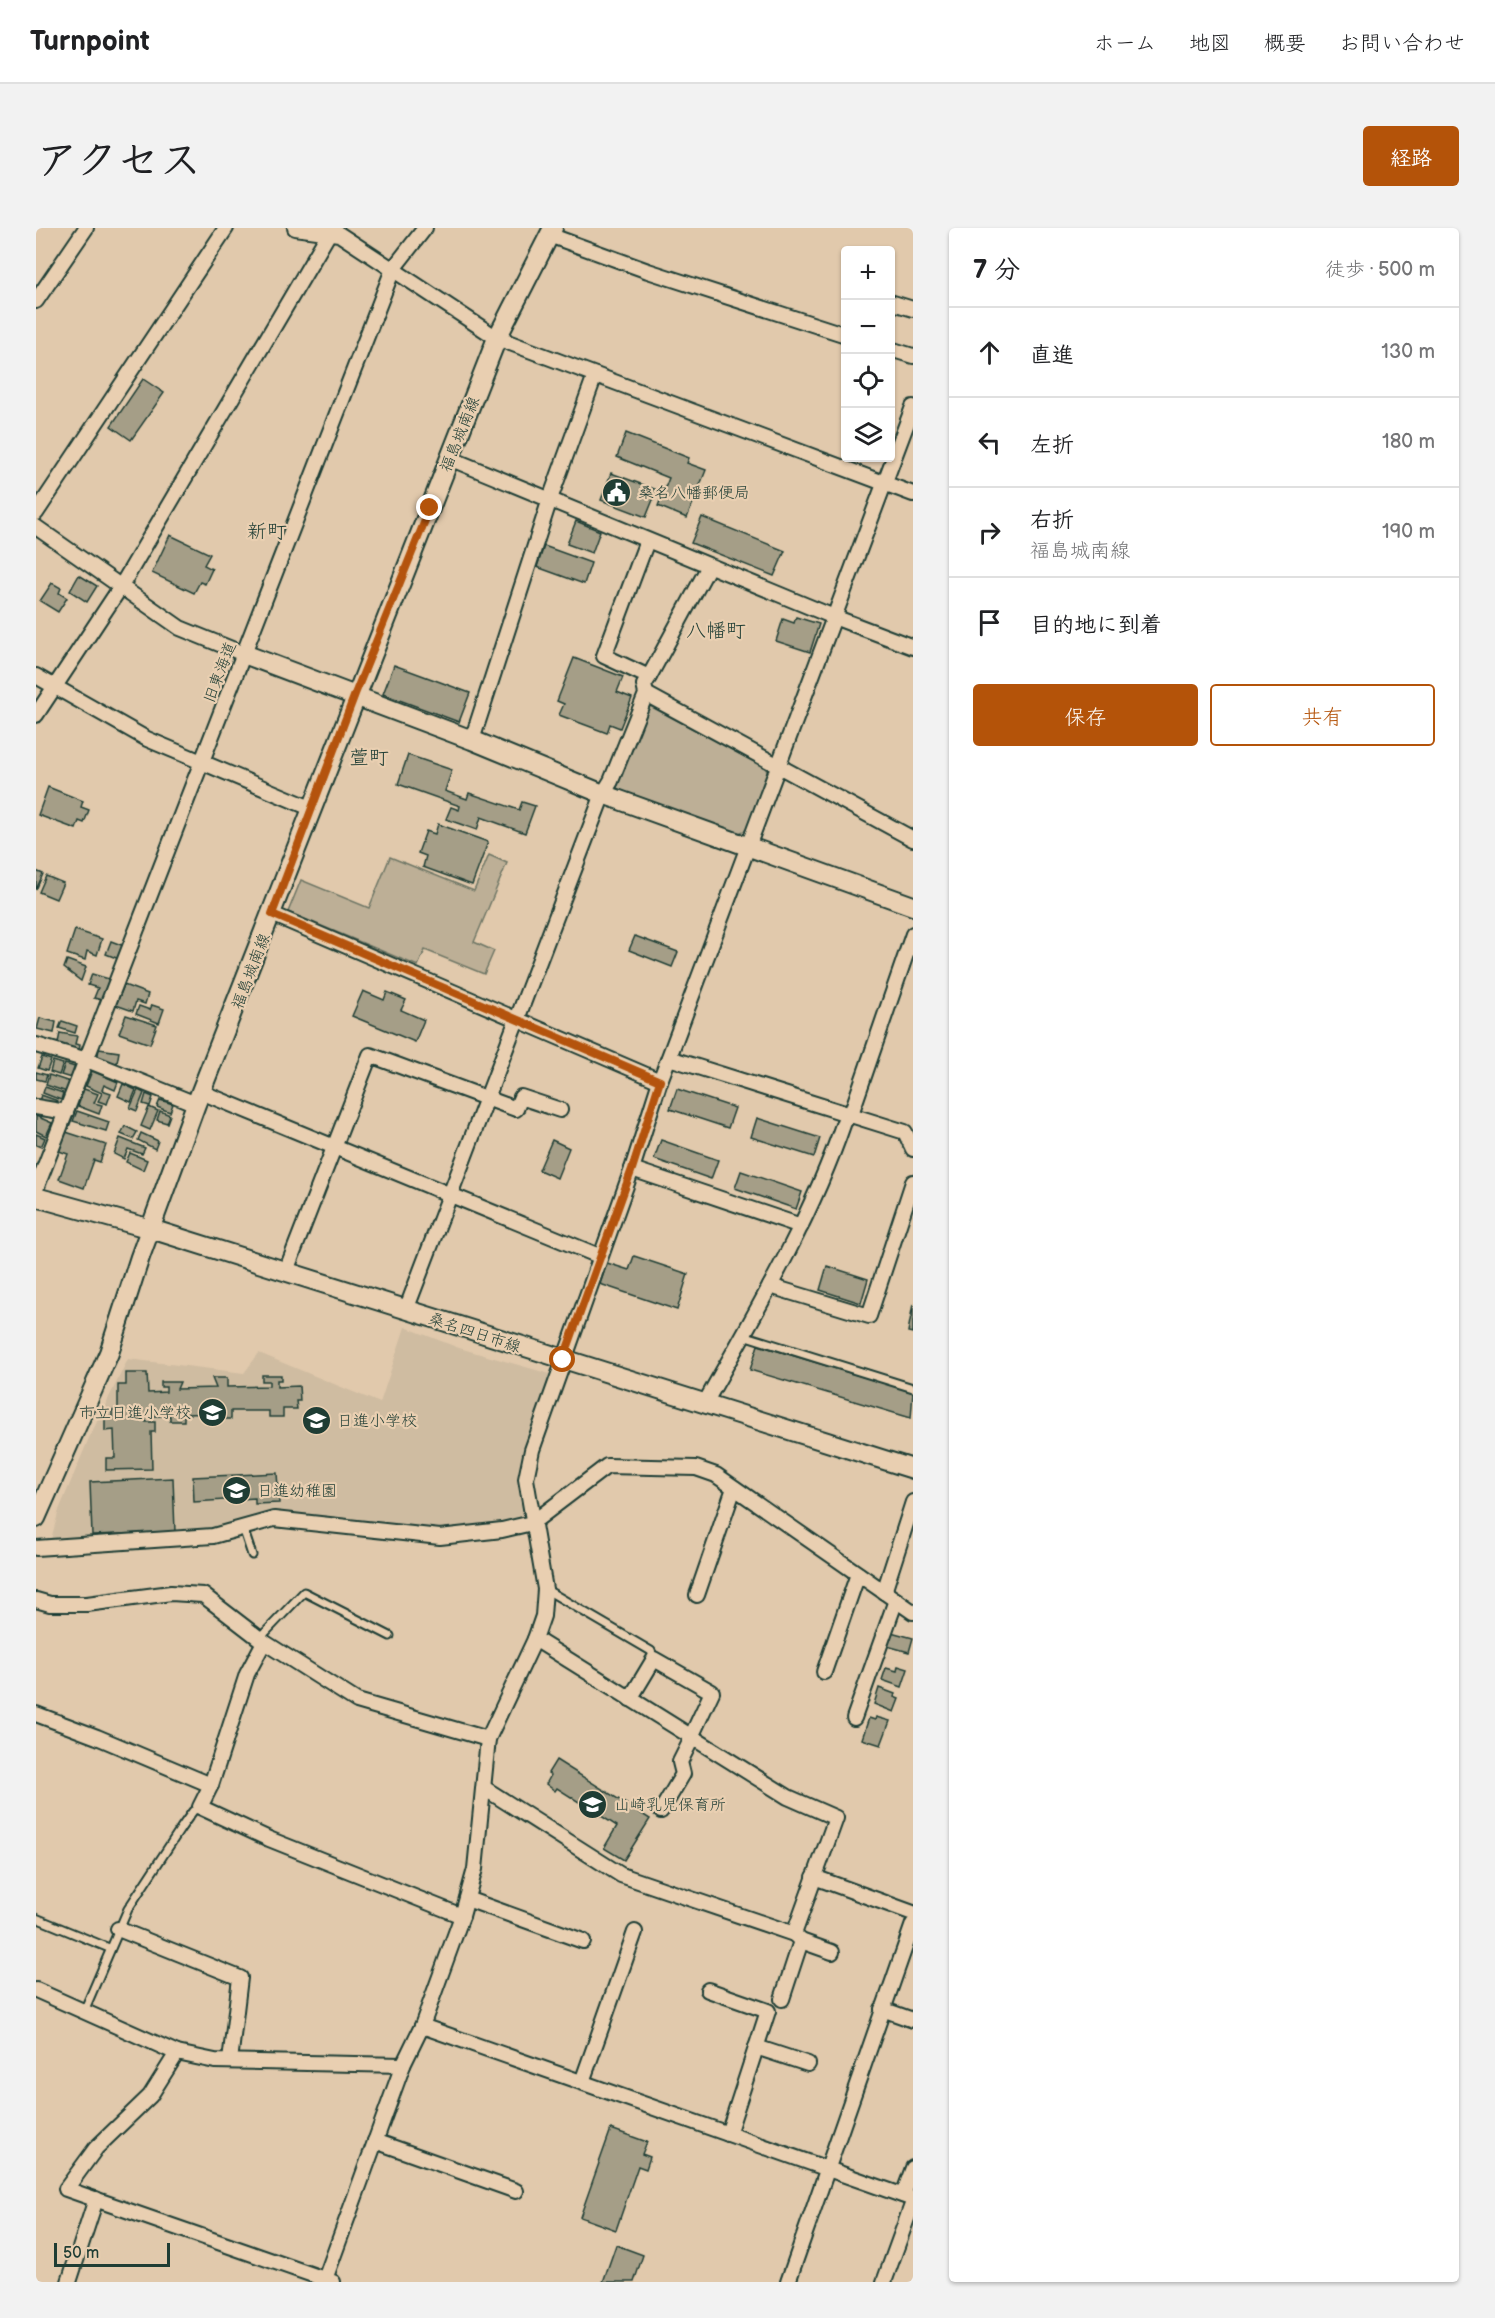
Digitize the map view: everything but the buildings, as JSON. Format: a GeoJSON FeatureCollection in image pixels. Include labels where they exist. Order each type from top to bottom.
{"type":"FeatureCollection","features":[{"type":"Feature","properties":{"kind":"main road","name":"福島城南線"},"geometry":{"type":"LineString","coordinates":[[36,1517],[109,1353],[199,1098],[272,914],[355,694],[497,338],[551,232]]}},
{"type":"Feature","properties":{"kind":"main road"},"geometry":{"type":"LineString","coordinates":[[244,654],[355,694],[603,794],[747,848],[913,906]]}},
{"type":"Feature","properties":{"kind":"main road","name":"桑名四日市線"},"geometry":{"type":"LineString","coordinates":[[36,1197],[151,1229],[913,1469]]}},
{"type":"Feature","properties":{"kind":"street"},"geometry":{"type":"LineString","coordinates":[[36,301],[86,228]]}},
{"type":"Feature","properties":{"kind":"street"},"geometry":{"type":"LineString","coordinates":[[36,513],[226,228]]}},
{"type":"Feature","properties":{"kind":"street"},"geometry":{"type":"LineString","coordinates":[[295,228],[339,234],[497,338],[913,495]]}},
{"type":"Feature","properties":{"kind":"street","name":"旧東海道"},"geometry":{"type":"LineString","coordinates":[[36,1189],[393,269],[425,228]]}},
{"type":"Feature","properties":{"kind":"street"},"geometry":{"type":"LineString","coordinates":[[36,715],[120,588],[324,231]]}},
{"type":"Feature","properties":{"kind":"street"},"geometry":{"type":"LineString","coordinates":[[551,232],[648,271],[841,333]]}},
{"type":"Feature","properties":{"kind":"street"},"geometry":{"type":"LineString","coordinates":[[895,303],[913,309]]}},
{"type":"Feature","properties":{"kind":"street"},"geometry":{"type":"LineString","coordinates":[[895,350],[913,356]]}},
{"type":"Feature","properties":{"kind":"street"},"geometry":{"type":"LineString","coordinates":[[472,740],[550,499],[594,375]]}},
{"type":"Feature","properties":{"kind":"street"},"geometry":{"type":"LineString","coordinates":[[177,2053],[150,2096],[96,2148],[66,2189],[327,2281],[403,2065],[423,2026],[462,1916],[476,1869],[488,1739],[535,1639],[543,1616],[545,1589],[526,1479],[528,1464],[599,1256],[632,1169],[660,1081],[913,407]]}},
{"type":"Feature","properties":{"kind":"street"},"geometry":{"type":"LineString","coordinates":[[449,458],[834,617],[913,647]]}},
{"type":"Feature","properties":{"kind":"street"},"geometry":{"type":"LineString","coordinates":[[36,527],[180,628],[244,654]]}},
{"type":"Feature","properties":{"kind":"street"},"geometry":{"type":"LineString","coordinates":[[648,541],[604,656],[649,676]]}},
{"type":"Feature","properties":{"kind":"street"},"geometry":{"type":"LineString","coordinates":[[406,1310],[603,794],[611,781],[646,694],[644,685],[709,566]]}},
{"type":"Feature","properties":{"kind":"street"},"geometry":{"type":"LineString","coordinates":[[36,676],[147,739],[201,764],[312,809]]}},
{"type":"Feature","properties":{"kind":"street"},"geometry":{"type":"LineString","coordinates":[[646,694],[913,839]]}},
{"type":"Feature","properties":{"kind":"street"},"geometry":{"type":"LineString","coordinates":[[272,914],[660,1081]]}},
{"type":"Feature","properties":{"kind":"street"},"geometry":{"type":"LineString","coordinates":[[705,1403],[770,1286],[831,1161],[844,1122],[851,1114],[913,934]]}},
{"type":"Feature","properties":{"kind":"street"},"geometry":{"type":"LineString","coordinates":[[36,1045],[199,1098],[332,1146],[450,1197],[599,1256]]}},
{"type":"Feature","properties":{"kind":"street"},"geometry":{"type":"LineString","coordinates":[[286,1271],[332,1146],[370,1055],[516,1109],[521,1097],[560,1110]]}},
{"type":"Feature","properties":{"kind":"street"},"geometry":{"type":"LineString","coordinates":[[669,1058],[905,1132],[913,1149]]}},
{"type":"Feature","properties":{"kind":"street"},"geometry":{"type":"LineString","coordinates":[[36,1107],[66,1112]]}},
{"type":"Feature","properties":{"kind":"street"},"geometry":{"type":"LineString","coordinates":[[632,1169],[801,1226]]}},
{"type":"Feature","properties":{"kind":"street"},"geometry":{"type":"LineString","coordinates":[[770,1286],[869,1316],[913,1182]]}},
{"type":"Feature","properties":{"kind":"street"},"geometry":{"type":"LineString","coordinates":[[36,1548],[213,1536],[274,1520],[440,1537],[532,1523],[607,1466],[696,1468],[716,1475],[913,1612]]}},
{"type":"Feature","properties":{"kind":"street"},"geometry":{"type":"LineString","coordinates":[[697,1595],[734,1488]]}},
{"type":"Feature","properties":{"kind":"street"},"geometry":{"type":"LineString","coordinates":[[854,1718],[890,1596],[913,1502]]}},
{"type":"Feature","properties":{"kind":"street"},"geometry":{"type":"LineString","coordinates":[[824,1672],[858,1574]]}},
{"type":"Feature","properties":{"kind":"street"},"geometry":{"type":"LineString","coordinates":[[36,1600],[50,1604],[87,1604],[171,1593],[203,1595],[261,1641],[357,1701],[488,1739]]}},
{"type":"Feature","properties":{"kind":"street"},"geometry":{"type":"LineString","coordinates":[[535,1639],[789,1797],[836,1818],[814,1877],[782,1999]]}},
{"type":"Feature","properties":{"kind":"street"},"geometry":{"type":"LineString","coordinates":[[261,1641],[238,1699],[211,1785],[200,1807],[269,1839],[462,1916]]}},
{"type":"Feature","properties":{"kind":"street"},"geometry":{"type":"LineString","coordinates":[[630,1699],[654,1659],[712,1692],[680,1762],[683,1774],[661,1811]]}},
{"type":"Feature","properties":{"kind":"street"},"geometry":{"type":"LineString","coordinates":[[36,1714],[78,1729],[211,1785]]}},
{"type":"Feature","properties":{"kind":"street"},"geometry":{"type":"LineString","coordinates":[[484,1788],[621,1875],[798,1937],[832,1952]]}},
{"type":"Feature","properties":{"kind":"street"},"geometry":{"type":"LineString","coordinates":[[814,1877],[913,1913]]}},
{"type":"Feature","properties":{"kind":"street"},"geometry":{"type":"LineString","coordinates":[[467,1899],[583,1941]]}},
{"type":"Feature","properties":{"kind":"street"},"geometry":{"type":"LineString","coordinates":[[788,2282],[913,1924]]}},
{"type":"Feature","properties":{"kind":"street"},"geometry":{"type":"LineString","coordinates":[[118,1929],[240,1978],[230,2061]]}},
{"type":"Feature","properties":{"kind":"street"},"geometry":{"type":"LineString","coordinates":[[582,2082],[635,1932]]}},
{"type":"Feature","properties":{"kind":"street"},"geometry":{"type":"LineString","coordinates":[[36,1990],[177,2053],[215,2061],[403,2065]]}},
{"type":"Feature","properties":{"kind":"street"},"geometry":{"type":"LineString","coordinates":[[708,1990],[768,2011],[728,2134]]}},
{"type":"Feature","properties":{"kind":"street"},"geometry":{"type":"LineString","coordinates":[[882,2009],[913,2019]]}},
{"type":"Feature","properties":{"kind":"street"},"geometry":{"type":"LineString","coordinates":[[423,2026],[910,2199]]}},
{"type":"Feature","properties":{"kind":"street"},"geometry":{"type":"LineString","coordinates":[[756,2047],[808,2064]]}},
{"type":"Feature","properties":{"kind":"street"},"geometry":{"type":"LineString","coordinates":[[375,2141],[516,2191]]}},
{"type":"Feature","properties":{"kind":"street"},"geometry":{"type":"LineString","coordinates":[[884,2282],[910,2199],[913,2168]]}},
{"type":"Feature","properties":{"kind":"street"},"geometry":{"type":"LineString","coordinates":[[69,2282],[96,2205],[96,2199]]}},
{"type":"Feature","properties":{"kind":"lane"},"geometry":{"type":"LineString","coordinates":[[743,1335],[913,1388]]}},
{"type":"Feature","properties":{"kind":"lane"},"geometry":{"type":"LineString","coordinates":[[243,1528],[252,1555]]}},
{"type":"Feature","properties":{"kind":"lane"},"geometry":{"type":"LineString","coordinates":[[545,1589],[651,1651],[654,1659]]}},
{"type":"Feature","properties":{"kind":"lane"},"geometry":{"type":"LineString","coordinates":[[261,1641],[304,1592],[390,1636]]}},
{"type":"Feature","properties":{"kind":"lane"},"geometry":{"type":"LineString","coordinates":[[84,2011],[118,1929],[146,1881],[194,1811],[200,1807]]}},
{"type":"Feature","properties":{"kind":"lane"},"geometry":{"type":"LineString","coordinates":[[36,1918],[109,1948]]}},
{"type":"Feature","properties":{"kind":"shaded area"},"geometry":{"type":"Polygon","coordinates":[[[650,706],[765,767],[768,774],[748,829],[739,833],[617,789],[615,783],[650,706]]]}},
{"type":"Feature","properties":{"kind":"shaded area"},"geometry":{"type":"Polygon","coordinates":[[[489,855],[507,863],[474,942],[494,951],[484,974],[425,950],[418,966],[288,912],[301,880],[369,908],[390,857],[474,891],[489,855]]]}},
{"type":"Feature","properties":{"kind":"shaded area","name":"日進小学校"},"geometry":{"type":"Polygon","coordinates":[[[405,1327],[459,1348],[550,1374],[522,1460],[520,1485],[525,1514],[518,1522],[441,1532],[274,1514],[212,1531],[50,1543],[59,1510],[89,1438],[128,1359],[244,1373],[259,1353],[380,1403],[405,1327]]]}},
{"type":"Feature","properties":{"kind":"place","name":"桑名八幡郵便局"},"geometry":{"type":"Point","coordinates":[617,492]}},
{"type":"Feature","properties":{"kind":"place","name":"市立日進小学校"},"geometry":{"type":"Point","coordinates":[212,1412]}},
{"type":"Feature","properties":{"kind":"place","name":"日進小学校"},"geometry":{"type":"Point","coordinates":[316,1420]}},
{"type":"Feature","properties":{"kind":"place","name":"日進幼稚園"},"geometry":{"type":"Point","coordinates":[236,1490]}},
{"type":"Feature","properties":{"kind":"place","name":"山崎乳児保育所"},"geometry":{"type":"Point","coordinates":[593,1804]}},
{"type":"Feature","properties":{"kind":"district","name":"新町"},"geometry":{"type":"Point","coordinates":[267,531]}},
{"type":"Feature","properties":{"kind":"district","name":"八幡町"},"geometry":{"type":"Point","coordinates":[716,630]}},
{"type":"Feature","properties":{"kind":"district","name":"萱町"},"geometry":{"type":"Point","coordinates":[369,757]}},
{"type":"Feature","properties":{"kind":"route"},"geometry":{"type":"LineString","coordinates":[[430,508],[355,694],[272,914],[660,1081],[632,1169],[563,1360]]}}]}
